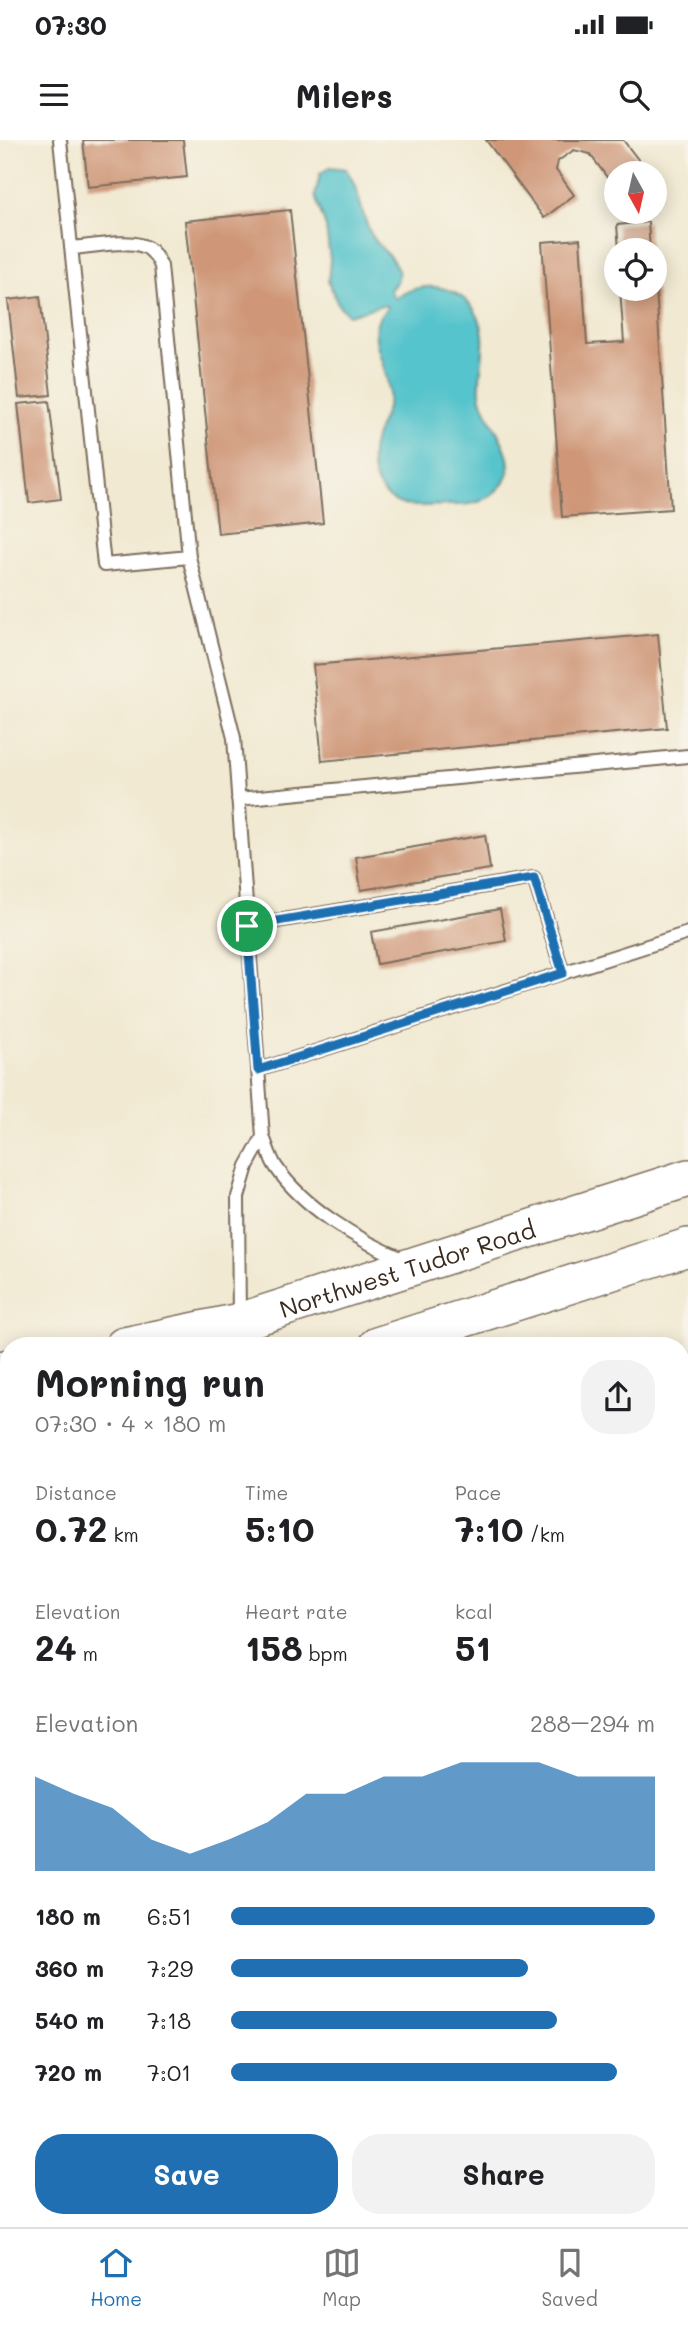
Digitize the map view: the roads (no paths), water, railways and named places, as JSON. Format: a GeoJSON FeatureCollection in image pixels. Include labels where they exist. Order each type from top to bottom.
{"type":"FeatureCollection","features":[{"type":"Feature","properties":{"kind":"street","name":"Northwest Tudor Road"},"geometry":{"type":"LineString","coordinates":[[211,1337],[240,1334],[417,1265],[688,1178]]}},
{"type":"Feature","properties":{"kind":"street"},"geometry":{"type":"LineString","coordinates":[[405,1337],[688,1247]]}},
{"type":"Feature","properties":{"kind":"lane"},"geometry":{"type":"LineString","coordinates":[[60,140],[104,565],[189,557]]}},
{"type":"Feature","properties":{"kind":"lane"},"geometry":{"type":"LineString","coordinates":[[71,248],[142,245],[155,254],[161,266],[189,557],[234,738],[263,1137],[274,1164],[291,1186],[312,1204],[382,1251],[417,1265]]}},
{"type":"Feature","properties":{"kind":"lane"},"geometry":{"type":"LineString","coordinates":[[238,799],[688,756]]}},
{"type":"Feature","properties":{"kind":"lane"},"geometry":{"type":"LineString","coordinates":[[247,926],[534,878],[563,973]]}},
{"type":"Feature","properties":{"kind":"lane"},"geometry":{"type":"LineString","coordinates":[[258,1070],[688,933]]}},
{"type":"Feature","properties":{"kind":"lane"},"geometry":{"type":"LineString","coordinates":[[240,1334],[238,1196],[247,1166],[263,1137]]}},
{"type":"Feature","properties":{"kind":"water"},"geometry":{"type":"Polygon","coordinates":[[[330,167],[346,169],[372,236],[396,266],[397,281],[390,290],[395,298],[416,289],[442,288],[462,297],[481,324],[483,342],[480,394],[502,442],[509,467],[506,479],[497,490],[480,501],[463,505],[406,505],[392,499],[378,485],[372,467],[373,447],[386,410],[389,392],[376,328],[379,318],[388,307],[382,305],[349,315],[339,306],[328,281],[330,260],[326,227],[315,196],[320,174],[330,167]]]}}]}
